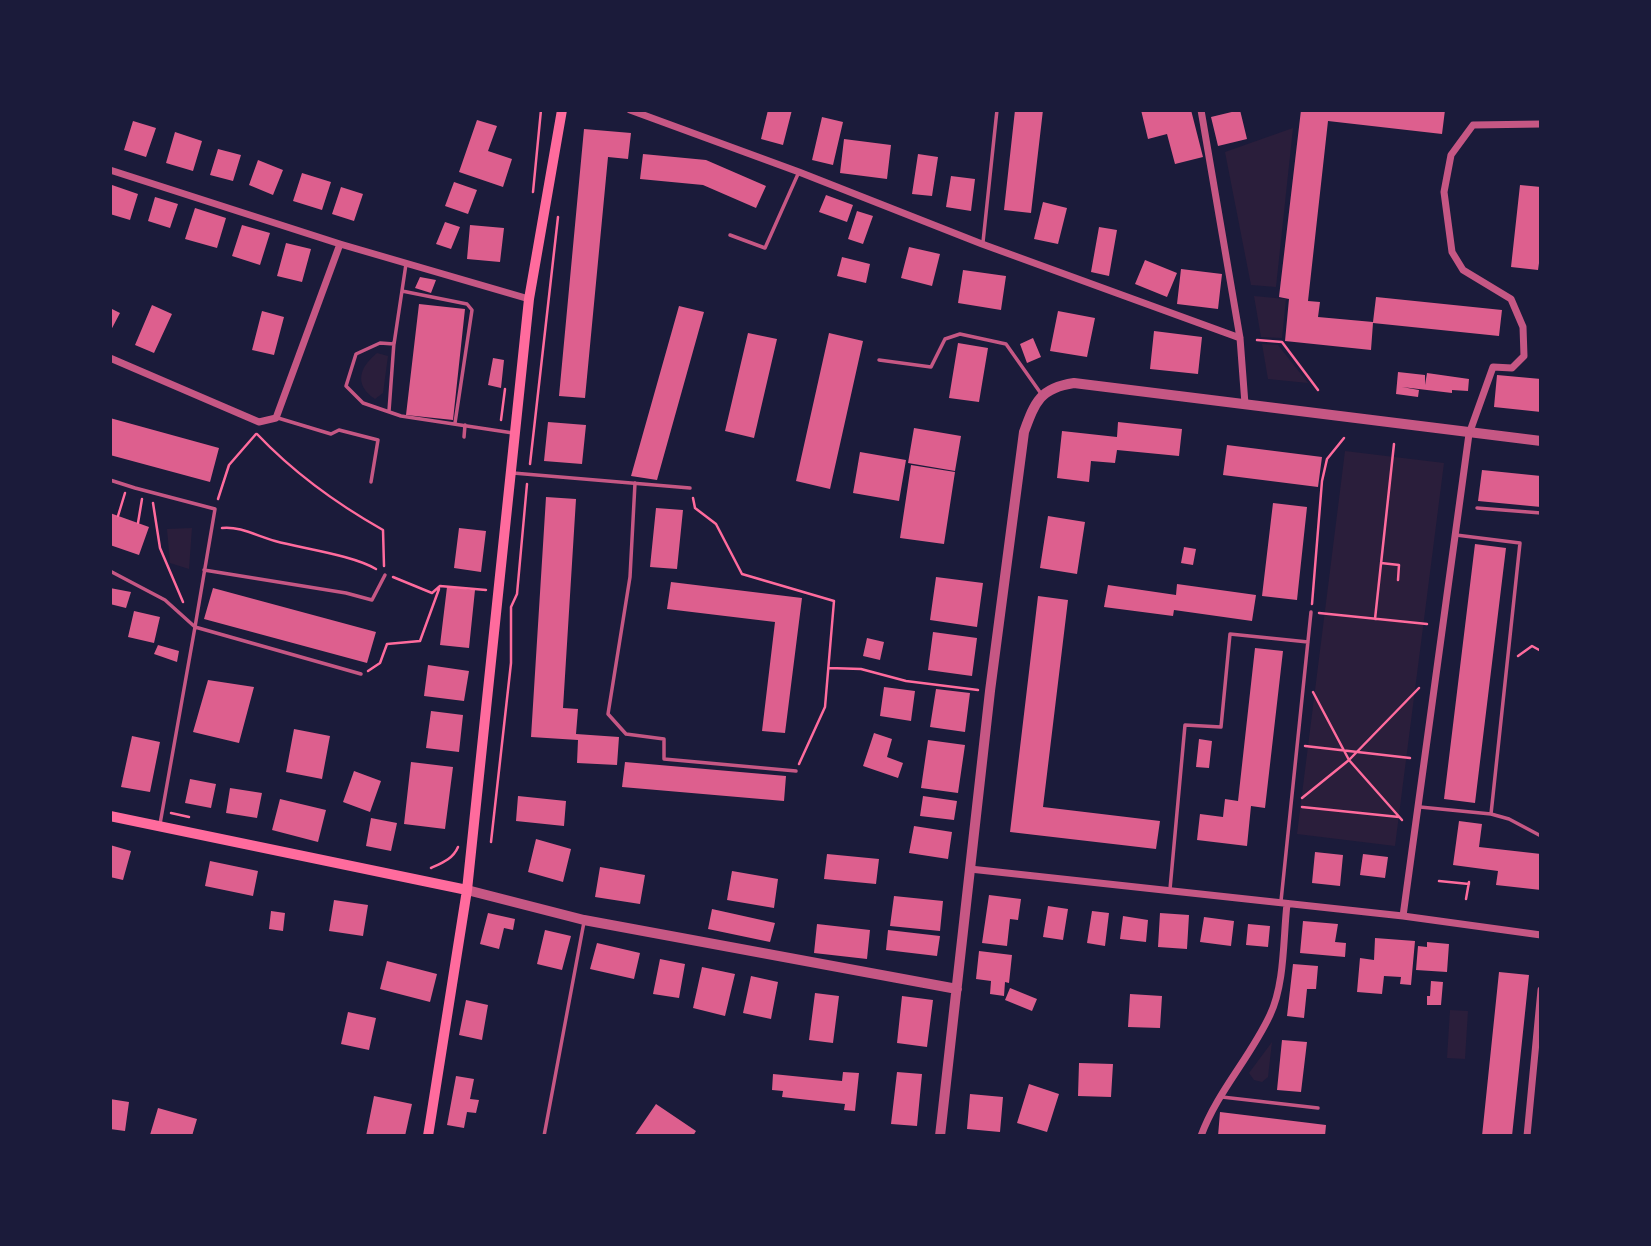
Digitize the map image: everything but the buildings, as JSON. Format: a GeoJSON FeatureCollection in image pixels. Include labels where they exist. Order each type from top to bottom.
{"type":"FeatureCollection","features":[{"type":"Feature","properties":{"kind":"main road"},"geometry":{"type":"LineString","coordinates":[[428,1136],[467,890],[529,299],[562,110]]}},
{"type":"Feature","properties":{"kind":"main road"},"geometry":{"type":"LineString","coordinates":[[110,816],[467,890]]}},
{"type":"Feature","properties":{"kind":"street"},"geometry":{"type":"LineString","coordinates":[[630,110],[799,172],[982,244],[1240,338]]}},
{"type":"Feature","properties":{"kind":"street"},"geometry":{"type":"LineString","coordinates":[[1201,110],[1240,338],[1245,404]]}},
{"type":"Feature","properties":{"kind":"street"},"geometry":{"type":"LineString","coordinates":[[1403,916],[1469,433],[1493,367],[1512,368],[1524,356],[1523,327],[1511,299],[1463,270],[1451,253],[1444,191],[1451,155],[1473,125],[1541,124]]}},
{"type":"Feature","properties":{"kind":"street"},"geometry":{"type":"LineString","coordinates":[[110,170],[340,244],[529,299]]}},
{"type":"Feature","properties":{"kind":"street"},"geometry":{"type":"LineString","coordinates":[[110,358],[259,422],[276,418],[340,244]]}},
{"type":"Feature","properties":{"kind":"street"},"geometry":{"type":"LineString","coordinates":[[940,1136],[990,691],[1024,432],[1032,410],[1042,395],[1055,386],[1074,383],[1541,442]]}},
{"type":"Feature","properties":{"kind":"street"},"geometry":{"type":"LineString","coordinates":[[970,869],[1403,916],[1541,935]]}},
{"type":"Feature","properties":{"kind":"street"},"geometry":{"type":"LineString","coordinates":[[467,890],[584,920],[957,989]]}},
{"type":"Feature","properties":{"kind":"street"},"geometry":{"type":"LineString","coordinates":[[1201,1136],[1209,1113],[1272,1012],[1279,978],[1284,904]]}},
{"type":"Feature","properties":{"kind":"street"},"geometry":{"type":"LineString","coordinates":[[1527,1136],[1541,990]]}},
{"type":"Feature","properties":{"kind":"lane"},"geometry":{"type":"LineString","coordinates":[[982,244],[997,110]]}},
{"type":"Feature","properties":{"kind":"lane"},"geometry":{"type":"LineString","coordinates":[[730,235],[765,248],[799,172]]}},
{"type":"Feature","properties":{"kind":"lane"},"geometry":{"type":"LineString","coordinates":[[389,412],[394,344],[407,264]]}},
{"type":"Feature","properties":{"kind":"lane"},"geometry":{"type":"LineString","coordinates":[[402,292],[467,304],[472,310],[455,423]]}},
{"type":"Feature","properties":{"kind":"lane"},"geometry":{"type":"LineString","coordinates":[[879,360],[931,367],[945,339],[960,334],[1006,344],[1042,395]]}},
{"type":"Feature","properties":{"kind":"lane"},"geometry":{"type":"LineString","coordinates":[[394,344],[380,343],[356,354],[346,386],[363,403],[401,416],[515,433]]}},
{"type":"Feature","properties":{"kind":"lane"},"geometry":{"type":"LineString","coordinates":[[276,418],[331,434],[340,429],[378,440],[371,482]]}},
{"type":"Feature","properties":{"kind":"lane"},"geometry":{"type":"LineString","coordinates":[[464,437],[465,425]]}},
{"type":"Feature","properties":{"kind":"lane"},"geometry":{"type":"LineString","coordinates":[[510,473],[690,488]]}},
{"type":"Feature","properties":{"kind":"lane"},"geometry":{"type":"LineString","coordinates":[[110,480],[215,509],[160,826]]}},
{"type":"Feature","properties":{"kind":"lane"},"geometry":{"type":"LineString","coordinates":[[635,483],[630,577],[608,714],[626,734],[664,738],[664,759],[796,771]]}},
{"type":"Feature","properties":{"kind":"lane"},"geometry":{"type":"LineString","coordinates":[[1478,508],[1541,513]]}},
{"type":"Feature","properties":{"kind":"lane"},"geometry":{"type":"LineString","coordinates":[[1454,535],[1520,543],[1491,814]]}},
{"type":"Feature","properties":{"kind":"lane"},"geometry":{"type":"LineString","coordinates":[[204,570],[346,593],[372,600],[385,575]]}},
{"type":"Feature","properties":{"kind":"lane"},"geometry":{"type":"LineString","coordinates":[[110,571],[165,600],[195,627],[361,674]]}},
{"type":"Feature","properties":{"kind":"lane"},"geometry":{"type":"LineString","coordinates":[[1284,904],[1311,612]]}},
{"type":"Feature","properties":{"kind":"lane"},"geometry":{"type":"LineString","coordinates":[[1170,891],[1185,725],[1221,727],[1230,634],[1308,642]]}},
{"type":"Feature","properties":{"kind":"lane"},"geometry":{"type":"LineString","coordinates":[[1418,807],[1491,814],[1509,819],[1541,836]]}},
{"type":"Feature","properties":{"kind":"lane"},"geometry":{"type":"LineString","coordinates":[[544,1136],[584,920]]}},
{"type":"Feature","properties":{"kind":"lane"},"geometry":{"type":"LineString","coordinates":[[1220,1096],[1318,1108]]}},
{"type":"Feature","properties":{"kind":"path"},"geometry":{"type":"LineString","coordinates":[[491,842],[511,663],[512,607],[517,594],[559,208]]}},
{"type":"Feature","properties":{"kind":"path"},"geometry":{"type":"LineString","coordinates":[[1257,340],[1282,342],[1318,390]]}},
{"type":"Feature","properties":{"kind":"path"},"geometry":{"type":"LineString","coordinates":[[215,509],[229,465],[257,433],[279,456],[340,504],[383,530],[385,575]]}},
{"type":"Feature","properties":{"kind":"path"},"geometry":{"type":"LineString","coordinates":[[1344,438],[1327,459],[1322,481],[1311,612],[1427,624]]}},
{"type":"Feature","properties":{"kind":"path"},"geometry":{"type":"LineString","coordinates":[[1375,619],[1394,444]]}},
{"type":"Feature","properties":{"kind":"path"},"geometry":{"type":"LineString","coordinates":[[690,488],[695,508],[716,524],[743,574],[834,601],[825,707],[796,771]]}},
{"type":"Feature","properties":{"kind":"path"},"geometry":{"type":"LineString","coordinates":[[118,516],[125,493],[155,504],[160,548],[195,627]]}},
{"type":"Feature","properties":{"kind":"path"},"geometry":{"type":"LineString","coordinates":[[138,523],[142,499]]}},
{"type":"Feature","properties":{"kind":"path"},"geometry":{"type":"LineString","coordinates":[[211,528],[232,527],[271,540],[345,557],[432,593],[440,586],[498,591]]}},
{"type":"Feature","properties":{"kind":"path"},"geometry":{"type":"LineString","coordinates":[[1381,564],[1399,565],[1398,580]]}},
{"type":"Feature","properties":{"kind":"path"},"geometry":{"type":"LineString","coordinates":[[361,674],[374,669],[380,663],[387,644],[420,641],[440,586]]}},
{"type":"Feature","properties":{"kind":"path"},"geometry":{"type":"LineString","coordinates":[[1507,664],[1532,646],[1541,651]]}},
{"type":"Feature","properties":{"kind":"path"},"geometry":{"type":"LineString","coordinates":[[829,668],[861,669],[906,681],[990,691]]}},
{"type":"Feature","properties":{"kind":"path"},"geometry":{"type":"LineString","coordinates":[[1291,806],[1401,818],[1349,760],[1304,675]]}},
{"type":"Feature","properties":{"kind":"path"},"geometry":{"type":"LineString","coordinates":[[1291,806],[1349,760],[1419,688]]}},
{"type":"Feature","properties":{"kind":"path"},"geometry":{"type":"LineString","coordinates":[[1297,744],[1410,758]]}},
{"type":"Feature","properties":{"kind":"path"},"geometry":{"type":"LineString","coordinates":[[162,811],[198,820]]}},
{"type":"Feature","properties":{"kind":"path"},"geometry":{"type":"LineString","coordinates":[[430,868],[445,862],[456,852],[459,844]]}},
{"type":"Feature","properties":{"kind":"path"},"geometry":{"type":"LineString","coordinates":[[1439,881],[1469,883],[1466,899]]}},
{"type":"Feature","properties":{"kind":"shaded area"},"geometry":{"type":"Polygon","coordinates":[[[1293,128],[1276,287],[1251,285],[1225,152],[1293,128]]]}},
{"type":"Feature","properties":{"kind":"shaded area"},"geometry":{"type":"Polygon","coordinates":[[[1254,296],[1286,299],[1282,338],[1261,337],[1254,296]]]}},
{"type":"Feature","properties":{"kind":"shaded area"},"geometry":{"type":"Polygon","coordinates":[[[1262,344],[1278,345],[1308,383],[1268,379],[1262,344]]]}},
{"type":"Feature","properties":{"kind":"shaded area"},"geometry":{"type":"Polygon","coordinates":[[[377,353],[388,356],[383,393],[375,399],[364,387],[361,376],[366,364],[377,353]]]}},
{"type":"Feature","properties":{"kind":"shaded area"},"geometry":{"type":"Polygon","coordinates":[[[1345,451],[1444,463],[1395,846],[1297,834],[1345,451]]]}},
{"type":"Feature","properties":{"kind":"shaded area"},"geometry":{"type":"Polygon","coordinates":[[[192,528],[189,569],[170,563],[167,529],[192,528]]]}},
{"type":"Feature","properties":{"kind":"shaded area"},"geometry":{"type":"Polygon","coordinates":[[[1450,1010],[1468,1011],[1465,1059],[1447,1058],[1450,1010]]]}},
{"type":"Feature","properties":{"kind":"shaded area"},"geometry":{"type":"Polygon","coordinates":[[[1272,1042],[1268,1077],[1262,1082],[1254,1080],[1249,1073],[1272,1042]]]}}]}
